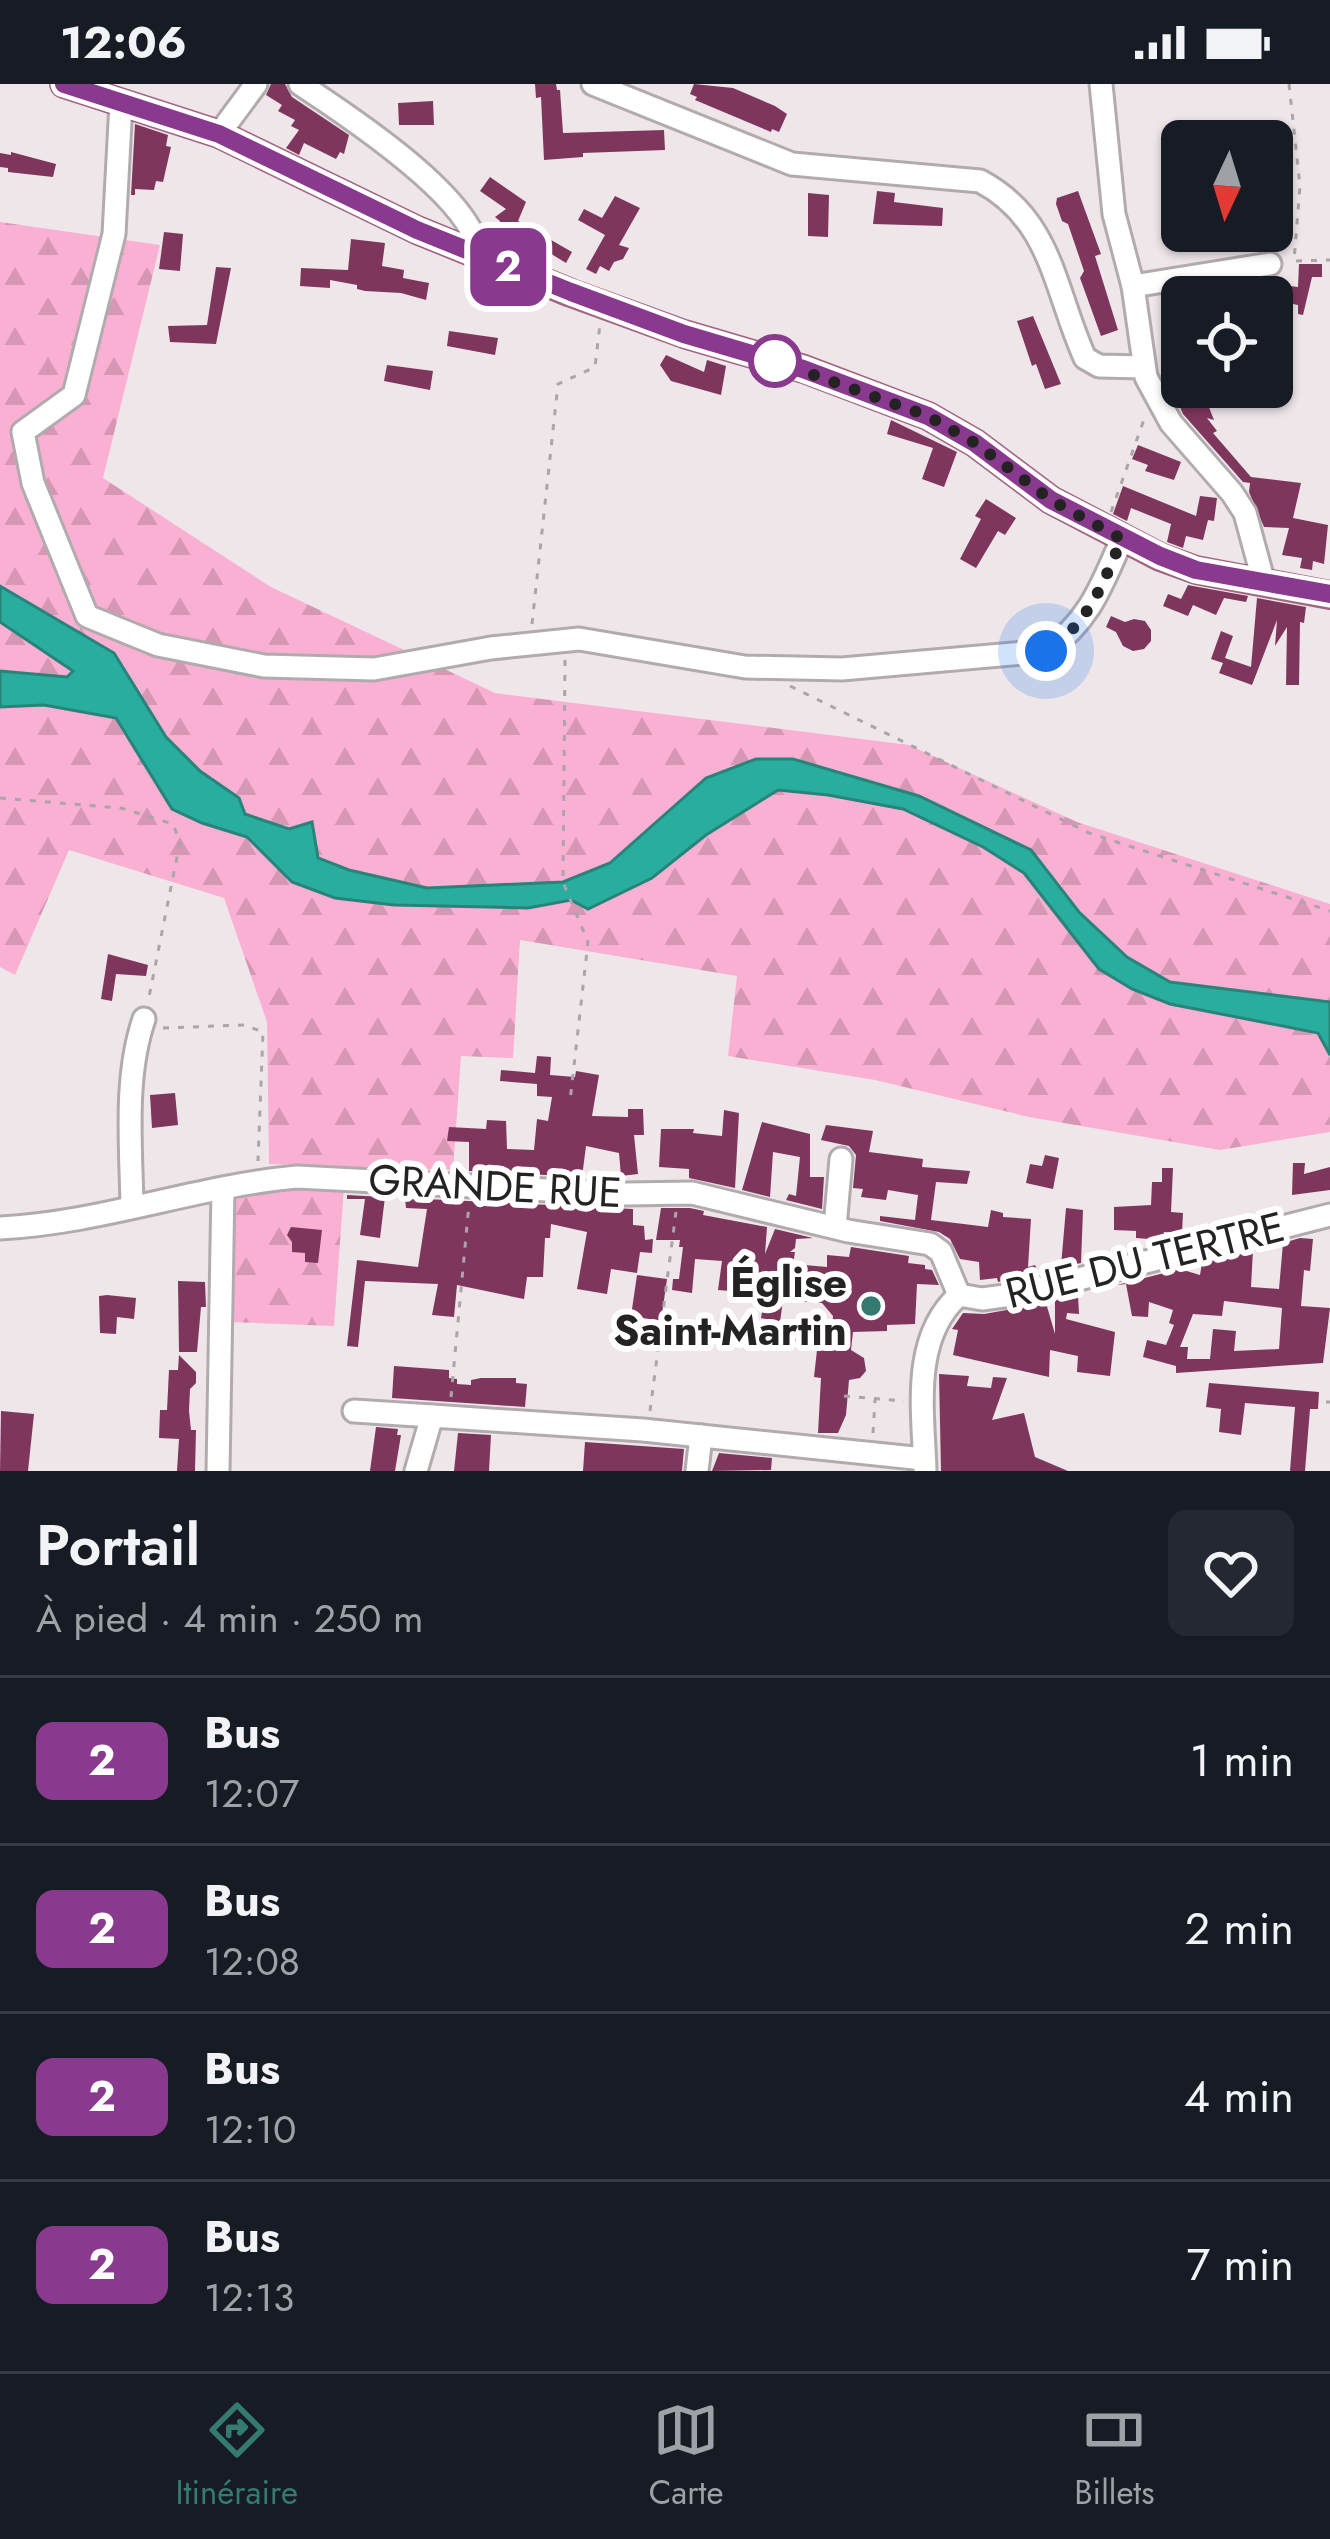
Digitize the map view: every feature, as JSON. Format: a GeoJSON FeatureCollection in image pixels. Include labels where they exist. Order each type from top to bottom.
{"type":"FeatureCollection","features":[{"type":"Feature","properties":{"kind":"main road"},"geometry":{"type":"LineString","coordinates":[[64,84],[219,134],[385,215],[602,304],[803,369],[928,416],[975,443],[1051,500],[1113,535],[1196,570],[1330,595]]}},
{"type":"Feature","properties":{"kind":"street"},"geometry":{"type":"LineString","coordinates":[[219,134],[256,84]]}},
{"type":"Feature","properties":{"kind":"street"},"geometry":{"type":"LineString","coordinates":[[300,84],[420,173],[464,217],[478,255]]}},
{"type":"Feature","properties":{"kind":"street"},"geometry":{"type":"LineString","coordinates":[[593,84],[792,164],[980,182],[1004,194],[1037,232],[1085,358],[1100,367],[1144,367]]}},
{"type":"Feature","properties":{"kind":"street"},"geometry":{"type":"LineString","coordinates":[[1101,84],[1114,214],[1133,286],[1144,367],[1154,397],[1245,514],[1264,584]]}},
{"type":"Feature","properties":{"kind":"street"},"geometry":{"type":"LineString","coordinates":[[121,103],[114,234],[74,395],[22,432],[33,483],[87,616],[158,645],[264,666],[374,669],[579,639],[745,667],[823,669],[1046,651],[1071,634],[1087,614],[1113,535]]}},
{"type":"Feature","properties":{"kind":"street"},"geometry":{"type":"LineString","coordinates":[[1133,286],[1270,264]]}},
{"type":"Feature","properties":{"kind":"street"},"geometry":{"type":"LineString","coordinates":[[132,1207],[133,1088],[144,1019]]}},
{"type":"Feature","properties":{"kind":"street"},"geometry":{"type":"LineString","coordinates":[[835,1228],[842,1159]]}},
{"type":"Feature","properties":{"kind":"street","name":"GRANDE RUE"},"geometry":{"type":"LineString","coordinates":[[0,1228],[67,1221],[257,1181],[362,1178],[626,1194],[678,1192],[930,1244],[941,1252],[958,1295]]}},
{"type":"Feature","properties":{"kind":"street"},"geometry":{"type":"LineString","coordinates":[[218,1471],[223,1188]]}},
{"type":"Feature","properties":{"kind":"street","name":"RUE DU TERTRE"},"geometry":{"type":"LineString","coordinates":[[958,1295],[982,1299],[1020,1294],[1330,1215]]}},
{"type":"Feature","properties":{"kind":"street"},"geometry":{"type":"LineString","coordinates":[[354,1411],[648,1431],[871,1454],[924,1465],[926,1358],[937,1320],[958,1295]]}},
{"type":"Feature","properties":{"kind":"street"},"geometry":{"type":"LineString","coordinates":[[416,1471],[441,1417]]}},
{"type":"Feature","properties":{"kind":"street"},"geometry":{"type":"LineString","coordinates":[[697,1471],[700,1436]]}},
{"type":"Feature","properties":{"kind":"path"},"geometry":{"type":"LineString","coordinates":[[1289,84],[1300,186],[1294,261]]}},
{"type":"Feature","properties":{"kind":"path"},"geometry":{"type":"LineString","coordinates":[[1270,264],[1330,260]]}},
{"type":"Feature","properties":{"kind":"path"},"geometry":{"type":"LineString","coordinates":[[530,644],[558,384],[595,367],[602,304]]}},
{"type":"Feature","properties":{"kind":"path"},"geometry":{"type":"LineString","coordinates":[[1113,535],[1154,397]]}},
{"type":"Feature","properties":{"kind":"path"},"geometry":{"type":"LineString","coordinates":[[565,640],[563,881],[588,942],[570,1101]]}},
{"type":"Feature","properties":{"kind":"path"},"geometry":{"type":"LineString","coordinates":[[785,684],[1089,833],[1330,910]]}},
{"type":"Feature","properties":{"kind":"path"},"geometry":{"type":"LineString","coordinates":[[0,798],[121,808],[173,824],[180,842],[144,1019],[153,1028],[244,1025],[262,1032],[257,1181]]}},
{"type":"Feature","properties":{"kind":"path"},"geometry":{"type":"LineString","coordinates":[[441,1417],[470,1184]]}},
{"type":"Feature","properties":{"kind":"path"},"geometry":{"type":"LineString","coordinates":[[648,1431],[678,1192]]}},
{"type":"Feature","properties":{"kind":"path"},"geometry":{"type":"LineString","coordinates":[[844,1396],[924,1402]]}},
{"type":"Feature","properties":{"kind":"path"},"geometry":{"type":"LineString","coordinates":[[871,1454],[875,1399]]}},
{"type":"Feature","properties":{"kind":"green space"},"geometry":{"type":"Polygon","coordinates":[[[0,222],[160,245],[103,478],[271,587],[495,693],[909,745],[1077,822],[1330,904],[1330,1132],[1220,1150],[1029,1117],[875,1080],[728,1056],[737,976],[520,940],[513,1058],[461,1056],[453,1170],[269,1164],[267,1022],[224,898],[69,850],[15,975],[0,967],[0,222]]]}},
{"type":"Feature","properties":{"kind":"green space"},"geometry":{"type":"Polygon","coordinates":[[[344,1187],[334,1326],[231,1322],[232,1198],[259,1189],[344,1187]]]}},
{"type":"Feature","properties":{"kind":"shaded area"},"geometry":{"type":"Polygon","coordinates":[[[0,586],[114,653],[166,737],[200,771],[239,798],[245,814],[289,829],[312,822],[318,858],[349,870],[427,888],[563,882],[610,863],[706,778],[756,759],[793,759],[919,796],[1031,850],[1079,912],[1127,957],[1170,982],[1330,1002],[1330,1055],[1318,1033],[1170,1004],[1132,989],[1099,969],[1024,873],[983,847],[903,809],[828,795],[778,790],[706,835],[652,878],[588,909],[571,900],[528,908],[394,905],[335,898],[292,882],[247,837],[172,809],[116,718],[44,705],[0,707],[0,671],[67,677],[73,671],[0,622],[0,586]]]}},
{"type":"Feature","properties":{"kind":"building"},"geometry":{"type":"Polygon","coordinates":[[[271,84],[285,84],[292,97],[349,135],[344,154],[340,152],[336,159],[304,143],[299,155],[286,148],[299,130],[291,126],[295,120],[278,111],[282,105],[266,95],[271,84]]]}},
{"type":"Feature","properties":{"kind":"building"},"geometry":{"type":"Polygon","coordinates":[[[535,84],[556,84],[560,90],[563,133],[664,130],[665,150],[583,153],[583,157],[544,160],[541,97],[536,98],[535,84]]]}},
{"type":"Feature","properties":{"kind":"building"},"geometry":{"type":"Polygon","coordinates":[[[694,84],[733,88],[787,114],[779,132],[771,132],[695,100],[690,94],[694,84]]]}},
{"type":"Feature","properties":{"kind":"building"},"geometry":{"type":"Polygon","coordinates":[[[433,101],[434,125],[399,125],[398,103],[433,101]]]}},
{"type":"Feature","properties":{"kind":"building"},"geometry":{"type":"Polygon","coordinates":[[[135,124],[168,135],[166,146],[171,147],[163,182],[156,181],[154,190],[135,189],[131,195],[135,124]]]}},
{"type":"Feature","properties":{"kind":"building"},"geometry":{"type":"Polygon","coordinates":[[[0,153],[56,164],[53,177],[8,172],[0,167],[0,153]]]}},
{"type":"Feature","properties":{"kind":"building"},"geometry":{"type":"Polygon","coordinates":[[[490,177],[526,202],[518,221],[572,252],[566,263],[514,231],[507,245],[492,237],[500,221],[495,217],[506,209],[480,191],[490,177]]]}},
{"type":"Feature","properties":{"kind":"building"},"geometry":{"type":"Polygon","coordinates":[[[877,191],[895,193],[894,202],[943,208],[942,226],[873,224],[877,191]]]}},
{"type":"Feature","properties":{"kind":"building"},"geometry":{"type":"Polygon","coordinates":[[[1078,191],[1101,254],[1095,256],[1118,330],[1101,336],[1080,278],[1084,271],[1068,224],[1062,221],[1056,204],[1057,198],[1078,191]]]}},
{"type":"Feature","properties":{"kind":"building"},"geometry":{"type":"Polygon","coordinates":[[[808,193],[829,195],[828,237],[808,236],[808,193]]]}},
{"type":"Feature","properties":{"kind":"building"},"geometry":{"type":"Polygon","coordinates":[[[615,196],[640,208],[619,245],[629,248],[623,259],[609,271],[600,266],[596,274],[586,269],[605,235],[578,220],[584,209],[602,218],[615,196]]]}},
{"type":"Feature","properties":{"kind":"building"},"geometry":{"type":"Polygon","coordinates":[[[164,232],[183,234],[180,271],[159,269],[164,232]]]}},
{"type":"Feature","properties":{"kind":"building"},"geometry":{"type":"Polygon","coordinates":[[[351,239],[385,243],[382,266],[404,270],[403,278],[429,283],[426,300],[365,291],[330,280],[330,288],[300,286],[301,268],[348,270],[351,239]]]}},
{"type":"Feature","properties":{"kind":"building"},"geometry":{"type":"Polygon","coordinates":[[[1299,264],[1322,264],[1322,277],[1312,277],[1303,315],[1293,304],[1293,286],[1298,287],[1299,264]]]}},
{"type":"Feature","properties":{"kind":"building"},"geometry":{"type":"Polygon","coordinates":[[[216,267],[231,268],[216,344],[170,342],[168,326],[207,325],[216,267]]]}},
{"type":"Feature","properties":{"kind":"building"},"geometry":{"type":"Polygon","coordinates":[[[1033,316],[1061,384],[1045,389],[1017,321],[1033,316]]]}},
{"type":"Feature","properties":{"kind":"building"},"geometry":{"type":"Polygon","coordinates":[[[449,331],[498,338],[495,355],[447,346],[449,331]]]}},
{"type":"Feature","properties":{"kind":"building"},"geometry":{"type":"Polygon","coordinates":[[[666,355],[704,372],[707,360],[726,366],[721,395],[671,381],[660,365],[666,355]]]}},
{"type":"Feature","properties":{"kind":"building"},"geometry":{"type":"Polygon","coordinates":[[[387,365],[433,371],[430,390],[384,381],[387,365]]]}},
{"type":"Feature","properties":{"kind":"building"},"geometry":{"type":"Polygon","coordinates":[[[1180,408],[1209,408],[1214,420],[1207,418],[1217,431],[1213,433],[1251,477],[1301,483],[1293,518],[1328,525],[1324,564],[1313,561],[1312,570],[1300,568],[1302,558],[1282,555],[1289,528],[1264,527],[1249,492],[1250,483],[1243,482],[1180,408]]]}},
{"type":"Feature","properties":{"kind":"building"},"geometry":{"type":"Polygon","coordinates":[[[891,420],[957,452],[944,487],[922,479],[933,448],[887,434],[891,420]]]}},
{"type":"Feature","properties":{"kind":"building"},"geometry":{"type":"Polygon","coordinates":[[[1138,445],[1181,462],[1174,480],[1145,471],[1148,465],[1132,459],[1138,445]]]}},
{"type":"Feature","properties":{"kind":"building"},"geometry":{"type":"Polygon","coordinates":[[[1123,486],[1196,516],[1200,496],[1217,498],[1214,521],[1208,520],[1203,540],[1186,536],[1183,548],[1167,542],[1171,524],[1131,508],[1127,521],[1113,514],[1123,486]]]}},
{"type":"Feature","properties":{"kind":"building"},"geometry":{"type":"Polygon","coordinates":[[[986,499],[1016,518],[1005,535],[998,531],[976,568],[960,559],[986,499]]]}},
{"type":"Feature","properties":{"kind":"building"},"geometry":{"type":"Polygon","coordinates":[[[1188,585],[1248,596],[1246,602],[1224,598],[1216,615],[1193,605],[1188,616],[1163,606],[1168,594],[1181,599],[1188,585]]]}},
{"type":"Feature","properties":{"kind":"building"},"geometry":{"type":"Polygon","coordinates":[[[1257,598],[1306,607],[1304,623],[1300,622],[1299,685],[1286,685],[1287,627],[1275,646],[1277,620],[1252,685],[1219,673],[1223,663],[1211,659],[1221,631],[1233,636],[1225,658],[1251,667],[1257,598]]]}},
{"type":"Feature","properties":{"kind":"building"},"geometry":{"type":"Polygon","coordinates":[[[1111,616],[1125,622],[1145,621],[1151,641],[1133,651],[1123,646],[1116,632],[1106,627],[1111,616]]]}},
{"type":"Feature","properties":{"kind":"building"},"geometry":{"type":"Polygon","coordinates":[[[108,954],[148,965],[146,976],[116,974],[112,1001],[101,999],[108,954]]]}},
{"type":"Feature","properties":{"kind":"building"},"geometry":{"type":"Polygon","coordinates":[[[537,1056],[551,1057],[550,1075],[575,1077],[576,1071],[599,1075],[592,1116],[628,1117],[628,1109],[643,1109],[644,1135],[634,1135],[638,1174],[621,1176],[619,1153],[586,1146],[582,1177],[469,1171],[469,1142],[447,1141],[449,1127],[486,1129],[487,1120],[506,1121],[507,1149],[534,1150],[537,1119],[548,1121],[552,1097],[537,1096],[537,1084],[500,1081],[501,1070],[535,1073],[537,1056]]]}},
{"type":"Feature","properties":{"kind":"building"},"geometry":{"type":"Polygon","coordinates":[[[175,1093],[178,1125],[152,1128],[150,1095],[175,1093]]]}},
{"type":"Feature","properties":{"kind":"building"},"geometry":{"type":"Polygon","coordinates":[[[724,1110],[739,1113],[735,1188],[689,1178],[689,1169],[659,1167],[661,1129],[694,1129],[693,1133],[722,1136],[724,1110]]]}},
{"type":"Feature","properties":{"kind":"building"},"geometry":{"type":"Polygon","coordinates":[[[762,1122],[810,1134],[810,1177],[824,1177],[822,1209],[786,1200],[789,1194],[796,1196],[800,1157],[773,1152],[770,1197],[742,1190],[762,1122]]]}},
{"type":"Feature","properties":{"kind":"building"},"geometry":{"type":"Polygon","coordinates":[[[826,1125],[873,1131],[869,1152],[923,1159],[922,1167],[970,1171],[967,1184],[936,1182],[931,1220],[988,1227],[991,1210],[1003,1217],[1031,1219],[1028,1267],[1035,1265],[1038,1274],[998,1282],[997,1278],[980,1280],[979,1262],[960,1259],[950,1239],[939,1232],[880,1221],[880,1216],[915,1220],[918,1195],[888,1190],[886,1200],[861,1197],[863,1189],[853,1188],[856,1155],[849,1146],[821,1140],[826,1125]]]}},
{"type":"Feature","properties":{"kind":"building"},"geometry":{"type":"Polygon","coordinates":[[[1045,1155],[1059,1158],[1053,1189],[1026,1183],[1030,1164],[1042,1166],[1045,1155]]]}},
{"type":"Feature","properties":{"kind":"building"},"geometry":{"type":"Polygon","coordinates":[[[1293,1163],[1305,1163],[1304,1174],[1330,1167],[1330,1190],[1292,1195],[1293,1163]]]}},
{"type":"Feature","properties":{"kind":"building"},"geometry":{"type":"Polygon","coordinates":[[[1162,1168],[1173,1168],[1171,1212],[1183,1213],[1182,1233],[1164,1232],[1163,1240],[1114,1230],[1114,1207],[1151,1205],[1152,1182],[1162,1182],[1162,1168]]]}},
{"type":"Feature","properties":{"kind":"building"},"geometry":{"type":"Polygon","coordinates":[[[347,1195],[385,1197],[380,1238],[360,1235],[365,1199],[347,1199],[347,1195]]]}},
{"type":"Feature","properties":{"kind":"building"},"geometry":{"type":"Polygon","coordinates":[[[405,1198],[633,1209],[633,1225],[644,1226],[645,1240],[653,1239],[652,1253],[640,1252],[637,1273],[611,1269],[607,1294],[577,1289],[587,1232],[551,1224],[550,1238],[545,1238],[543,1277],[527,1277],[524,1299],[457,1285],[454,1317],[432,1315],[438,1284],[365,1281],[358,1347],[347,1346],[357,1260],[418,1267],[427,1209],[406,1208],[405,1198]]]}},
{"type":"Feature","properties":{"kind":"building"},"geometry":{"type":"Polygon","coordinates":[[[661,1208],[690,1208],[704,1211],[703,1215],[767,1227],[765,1254],[775,1229],[813,1238],[796,1239],[790,1252],[795,1252],[793,1264],[827,1267],[827,1255],[849,1257],[851,1247],[909,1256],[908,1263],[932,1270],[939,1285],[917,1284],[915,1324],[853,1332],[851,1350],[864,1358],[866,1371],[849,1380],[846,1415],[838,1433],[818,1433],[821,1378],[814,1377],[818,1341],[831,1341],[833,1316],[822,1303],[783,1300],[780,1322],[805,1328],[804,1344],[776,1338],[779,1322],[761,1318],[768,1275],[741,1271],[739,1286],[718,1290],[722,1261],[695,1259],[692,1293],[672,1290],[673,1279],[679,1279],[683,1247],[679,1247],[680,1240],[656,1240],[661,1208]]]}},
{"type":"Feature","properties":{"kind":"building"},"geometry":{"type":"Polygon","coordinates":[[[1066,1208],[1083,1210],[1081,1263],[1055,1269],[1061,1266],[1066,1208]]]}},
{"type":"Feature","properties":{"kind":"building"},"geometry":{"type":"Polygon","coordinates":[[[291,1227],[322,1230],[318,1263],[305,1262],[305,1253],[292,1252],[287,1235],[291,1227]]]}},
{"type":"Feature","properties":{"kind":"building"},"geometry":{"type":"Polygon","coordinates":[[[1313,1239],[1301,1306],[1330,1308],[1323,1363],[1176,1373],[1176,1366],[1143,1357],[1147,1340],[1166,1345],[1174,1325],[1169,1323],[1173,1310],[1149,1302],[1148,1317],[1132,1316],[1126,1284],[1117,1285],[1180,1269],[1200,1275],[1202,1263],[1253,1250],[1251,1287],[1279,1289],[1283,1243],[1313,1239]],[[1224,1301],[1222,1316],[1193,1314],[1180,1347],[1188,1347],[1187,1359],[1210,1359],[1213,1329],[1236,1331],[1234,1351],[1279,1349],[1282,1308],[1224,1301]]]}},
{"type":"Feature","properties":{"kind":"building"},"geometry":{"type":"Polygon","coordinates":[[[637,1275],[667,1279],[661,1321],[631,1316],[637,1275]]]}},
{"type":"Feature","properties":{"kind":"building"},"geometry":{"type":"Polygon","coordinates":[[[178,1281],[205,1282],[206,1307],[201,1307],[197,1352],[179,1352],[178,1281]]]}},
{"type":"Feature","properties":{"kind":"building"},"geometry":{"type":"Polygon","coordinates":[[[1078,1295],[1079,1314],[1067,1313],[1066,1319],[1115,1332],[1110,1376],[1077,1372],[1078,1356],[1050,1350],[1049,1377],[953,1355],[958,1330],[952,1329],[963,1313],[1046,1303],[1055,1334],[1055,1300],[1078,1295]]]}},
{"type":"Feature","properties":{"kind":"building"},"geometry":{"type":"Polygon","coordinates":[[[99,1296],[136,1298],[134,1319],[117,1317],[116,1334],[100,1333],[99,1296]]]}},
{"type":"Feature","properties":{"kind":"building"},"geometry":{"type":"Polygon","coordinates":[[[179,1355],[196,1372],[189,1411],[191,1430],[196,1430],[195,1471],[177,1471],[179,1439],[159,1438],[160,1410],[167,1410],[169,1370],[178,1370],[179,1355]]]}},
{"type":"Feature","properties":{"kind":"building"},"geometry":{"type":"Polygon","coordinates":[[[394,1366],[449,1370],[449,1378],[457,1379],[457,1384],[516,1378],[516,1383],[527,1384],[525,1407],[392,1398],[394,1366]]]}},
{"type":"Feature","properties":{"kind":"building"},"geometry":{"type":"Polygon","coordinates":[[[939,1374],[969,1376],[967,1386],[991,1388],[993,1377],[1007,1378],[992,1420],[1024,1413],[1035,1457],[1068,1471],[941,1471],[939,1374]]]}},
{"type":"Feature","properties":{"kind":"building"},"geometry":{"type":"Polygon","coordinates":[[[1209,1383],[1319,1392],[1318,1409],[1310,1409],[1305,1471],[1290,1471],[1295,1407],[1245,1403],[1241,1435],[1219,1432],[1221,1409],[1206,1407],[1209,1383]]]}},
{"type":"Feature","properties":{"kind":"building"},"geometry":{"type":"Polygon","coordinates":[[[1,1411],[34,1414],[28,1471],[0,1471],[1,1411]]]}},
{"type":"Feature","properties":{"kind":"building"},"geometry":{"type":"Polygon","coordinates":[[[376,1427],[398,1429],[401,1435],[395,1471],[370,1471],[376,1427]]]}},
{"type":"Feature","properties":{"kind":"building"},"geometry":{"type":"Polygon","coordinates":[[[458,1433],[491,1435],[489,1471],[454,1471],[458,1433]]]}},
{"type":"Feature","properties":{"kind":"building"},"geometry":{"type":"Polygon","coordinates":[[[585,1442],[684,1449],[682,1471],[583,1471],[585,1442]]]}},
{"type":"Feature","properties":{"kind":"building"},"geometry":{"type":"Polygon","coordinates":[[[719,1453],[772,1458],[771,1470],[712,1471],[719,1453]]]}},
{"type":"Feature","properties":{"kind":"bus line","name":"2"},"geometry":{"type":"LineString","coordinates":[[64,84],[219,134],[417,230],[571,292],[928,416],[975,443],[1051,500],[1160,556],[1196,570],[1330,594]]}},
{"type":"Feature","properties":{"kind":"place","name":"Église Saint-Martin"},"geometry":{"type":"Point","coordinates":[871,1306]}},
{"type":"Feature","properties":{"kind":"route"},"geometry":{"type":"LineString","coordinates":[[775,361],[764,357],[928,416],[975,443],[1051,500],[1122,539],[1087,614],[1071,634],[1046,651]]}}]}
